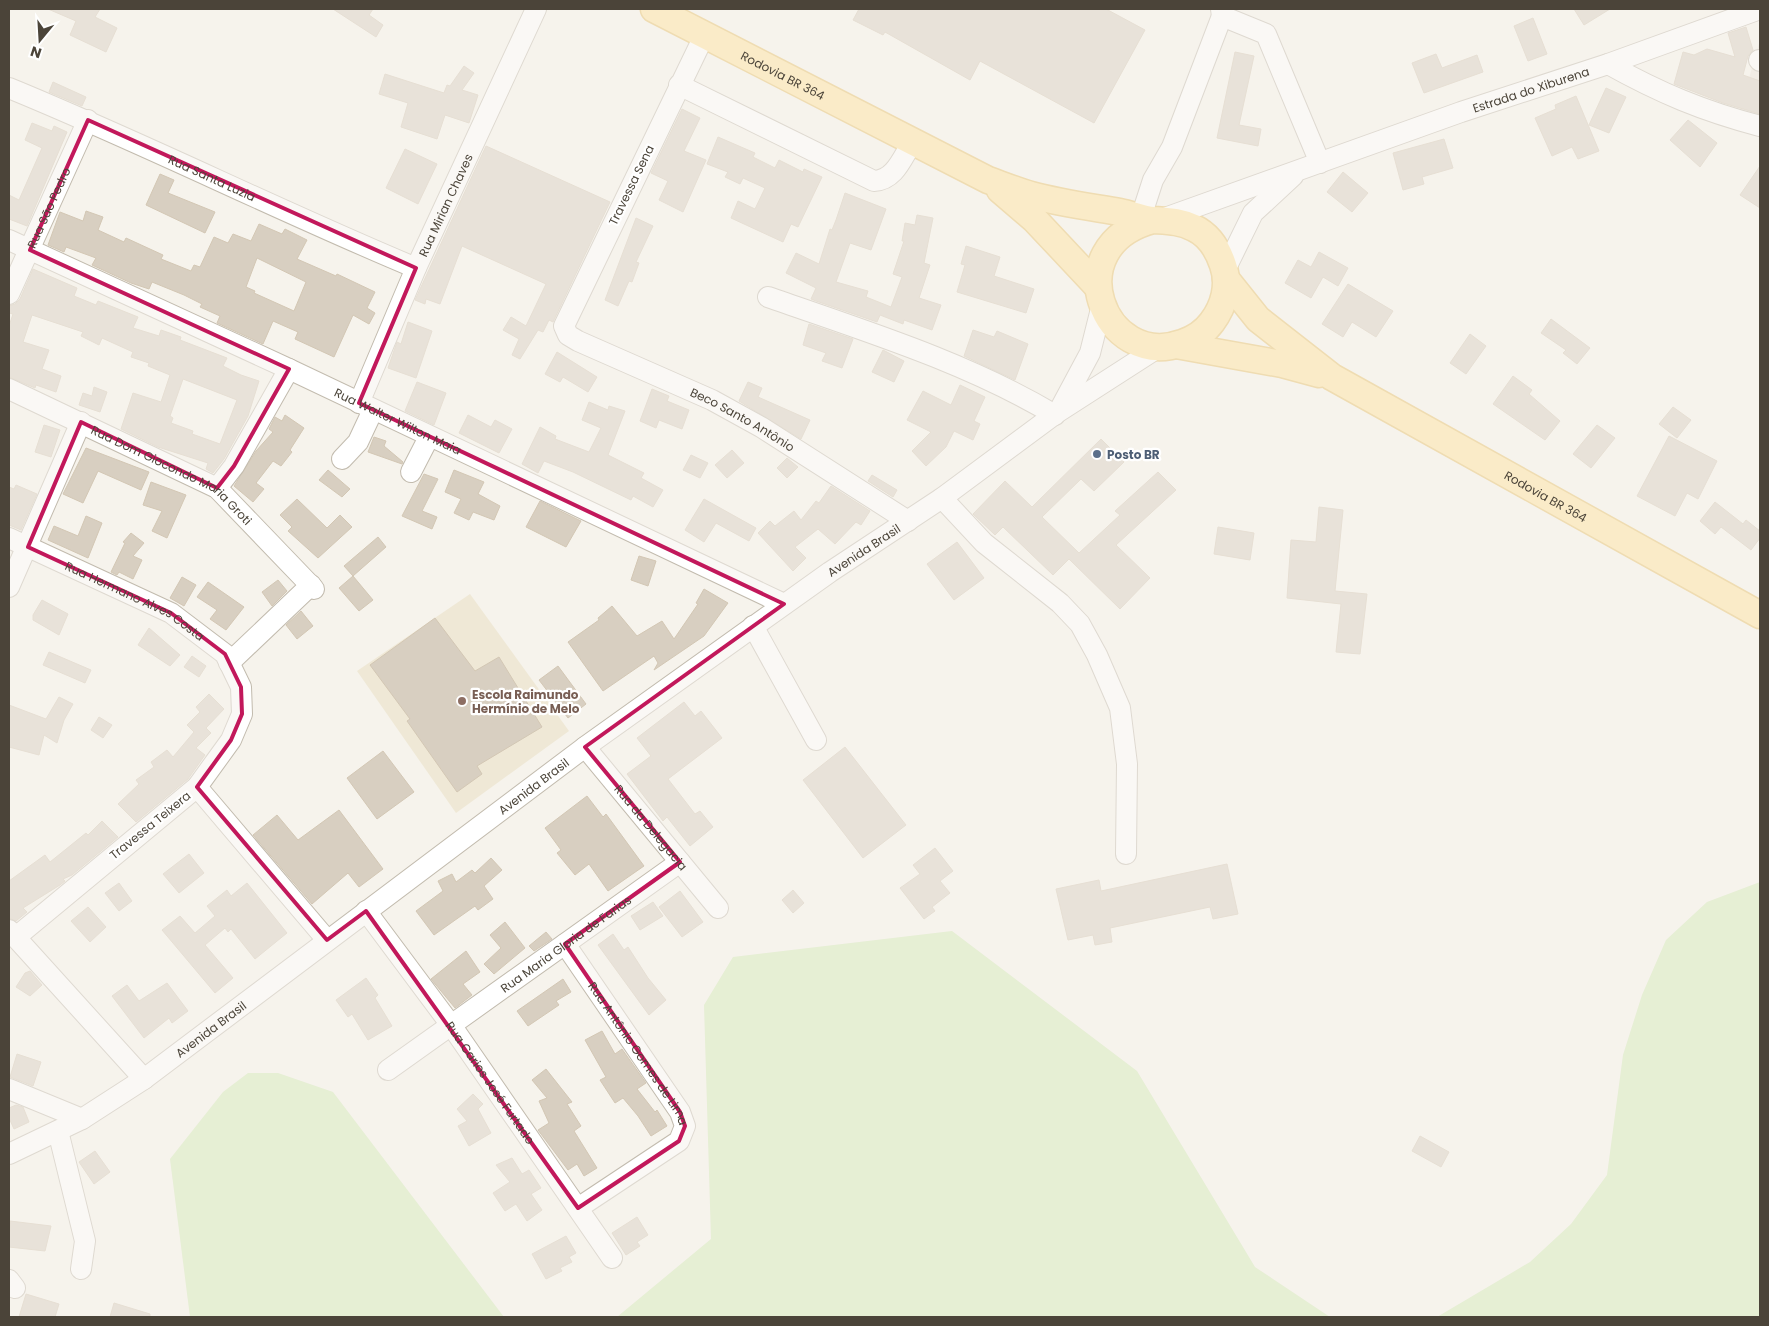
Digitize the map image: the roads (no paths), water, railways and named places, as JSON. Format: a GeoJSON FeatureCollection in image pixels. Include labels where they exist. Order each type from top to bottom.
{"type":"FeatureCollection","features":[{"type":"Feature","properties":{"kind":"main road","name":"Rodovia BR 364"},"geometry":{"type":"LineString","coordinates":[[654,9],[988,180],[1030,195],[1152,219],[1179,222],[1202,234],[1219,253],[1225,274],[1258,319],[1332,377],[1760,615]]}},
{"type":"Feature","properties":{"kind":"main road","name":"Rodovia BR 364"},"geometry":{"type":"LineString","coordinates":[[988,180],[1035,220],[1100,296],[1111,322],[1124,335],[1141,343],[1282,364],[1332,377]]}},
{"type":"Feature","properties":{"kind":"main road"},"geometry":{"type":"LineString","coordinates":[[1100,296],[1099,271],[1104,256],[1112,242],[1124,232],[1152,219]]}},
{"type":"Feature","properties":{"kind":"main road"},"geometry":{"type":"LineString","coordinates":[[1167,346],[1193,339],[1208,328],[1218,314],[1225,298],[1225,274]]}},
{"type":"Feature","properties":{"kind":"street","name":"Rua Mirian Chaves"},"geometry":{"type":"LineString","coordinates":[[342,459],[358,442],[366,407],[416,268],[536,9]]}},
{"type":"Feature","properties":{"kind":"street","name":"Estrada do Xiburena"},"geometry":{"type":"LineString","coordinates":[[1152,219],[1310,166],[1461,112],[1608,64],[1760,9]]}},
{"type":"Feature","properties":{"kind":"street"},"geometry":{"type":"LineString","coordinates":[[1152,219],[1153,180],[1172,147],[1222,13],[1266,34],[1310,166]]}},
{"type":"Feature","properties":{"kind":"street","name":"Travessa Sena"},"geometry":{"type":"LineString","coordinates":[[568,335],[564,326],[567,316],[704,36]]}},
{"type":"Feature","properties":{"kind":"street"},"geometry":{"type":"LineString","coordinates":[[1608,64],[1653,89],[1699,109],[1760,126]]}},
{"type":"Feature","properties":{"kind":"street"},"geometry":{"type":"LineString","coordinates":[[679,86],[874,181],[883,180],[890,176],[913,141]]}},
{"type":"Feature","properties":{"kind":"street","name":"Rua Santa Luzia"},"geometry":{"type":"LineString","coordinates":[[9,88],[88,120],[338,235],[416,268]]}},
{"type":"Feature","properties":{"kind":"street","name":"Rua São Pedro"},"geometry":{"type":"LineString","coordinates":[[9,294],[88,120]]}},
{"type":"Feature","properties":{"kind":"street","name":"Estrada do Xiburena"},"geometry":{"type":"LineString","coordinates":[[1225,274],[1253,213],[1310,166]]}},
{"type":"Feature","properties":{"kind":"street","name":"Rua Walter Wilton Maia"},"geometry":{"type":"LineString","coordinates":[[9,240],[289,369],[784,604]]}},
{"type":"Feature","properties":{"kind":"street","name":"Avenida Brasil"},"geometry":{"type":"LineString","coordinates":[[1056,414],[1090,352],[1100,296]]}},
{"type":"Feature","properties":{"kind":"street"},"geometry":{"type":"LineString","coordinates":[[768,297],[881,336],[987,379],[1056,414]]}},
{"type":"Feature","properties":{"kind":"street","name":"Beco Santo Antônio"},"geometry":{"type":"LineString","coordinates":[[568,335],[712,400],[761,426],[908,521]]}},
{"type":"Feature","properties":{"kind":"street","name":"Avenida Brasil"},"geometry":{"type":"LineString","coordinates":[[9,1154],[82,1119],[144,1079],[585,747],[753,626],[942,498],[1056,414],[1167,346]]}},
{"type":"Feature","properties":{"kind":"street"},"geometry":{"type":"LineString","coordinates":[[217,488],[234,466],[289,369]]}},
{"type":"Feature","properties":{"kind":"street","name":"Rua Dom Giocondo Maria Groti"},"geometry":{"type":"LineString","coordinates":[[9,389],[217,488],[313,587],[230,663]]}},
{"type":"Feature","properties":{"kind":"street"},"geometry":{"type":"LineString","coordinates":[[9,587],[81,422]]}},
{"type":"Feature","properties":{"kind":"street"},"geometry":{"type":"LineString","coordinates":[[411,472],[429,437]]}},
{"type":"Feature","properties":{"kind":"street"},"geometry":{"type":"LineString","coordinates":[[942,498],[984,543],[1060,603],[1080,624],[1097,655],[1120,708],[1127,764],[1126,854]]}},
{"type":"Feature","properties":{"kind":"street","name":"Rua Hermano Alves Costa"},"geometry":{"type":"LineString","coordinates":[[9,538],[171,613],[225,654],[241,687]]}},
{"type":"Feature","properties":{"kind":"street"},"geometry":{"type":"LineString","coordinates":[[753,626],[816,740]]}},
{"type":"Feature","properties":{"kind":"street","name":"Travessa Teixera"},"geometry":{"type":"LineString","coordinates":[[13,933],[197,786],[232,740],[242,714],[241,687]]}},
{"type":"Feature","properties":{"kind":"street","name":"Rua da Delegacia"},"geometry":{"type":"LineString","coordinates":[[585,747],[718,908]]}},
{"type":"Feature","properties":{"kind":"street"},"geometry":{"type":"LineString","coordinates":[[197,786],[327,940]]}},
{"type":"Feature","properties":{"kind":"street","name":"Rua Maria Gloria de Farias"},"geometry":{"type":"LineString","coordinates":[[388,1070],[680,862]]}},
{"type":"Feature","properties":{"kind":"street","name":"Rua Carios José Furtado"},"geometry":{"type":"LineString","coordinates":[[366,911],[451,1025],[612,1258]]}},
{"type":"Feature","properties":{"kind":"street"},"geometry":{"type":"LineString","coordinates":[[13,933],[144,1079]]}},
{"type":"Feature","properties":{"kind":"street","name":"Rua Antônio Gomes de Lima"},"geometry":{"type":"LineString","coordinates":[[565,944],[680,1112],[685,1126],[679,1141],[578,1208]]}},
{"type":"Feature","properties":{"kind":"street"},"geometry":{"type":"LineString","coordinates":[[9,1089],[82,1119]]}},
{"type":"Feature","properties":{"kind":"street"},"geometry":{"type":"LineString","coordinates":[[58,1131],[85,1241],[81,1269]]}},
{"type":"Feature","properties":{"kind":"place","name":"Posto BR"},"geometry":{"type":"Point","coordinates":[1097,454]}},
{"type":"Feature","properties":{"kind":"place","name":"Escola Raimundo Hermínio de Melo"},"geometry":{"type":"Point","coordinates":[462,701]}}]}
